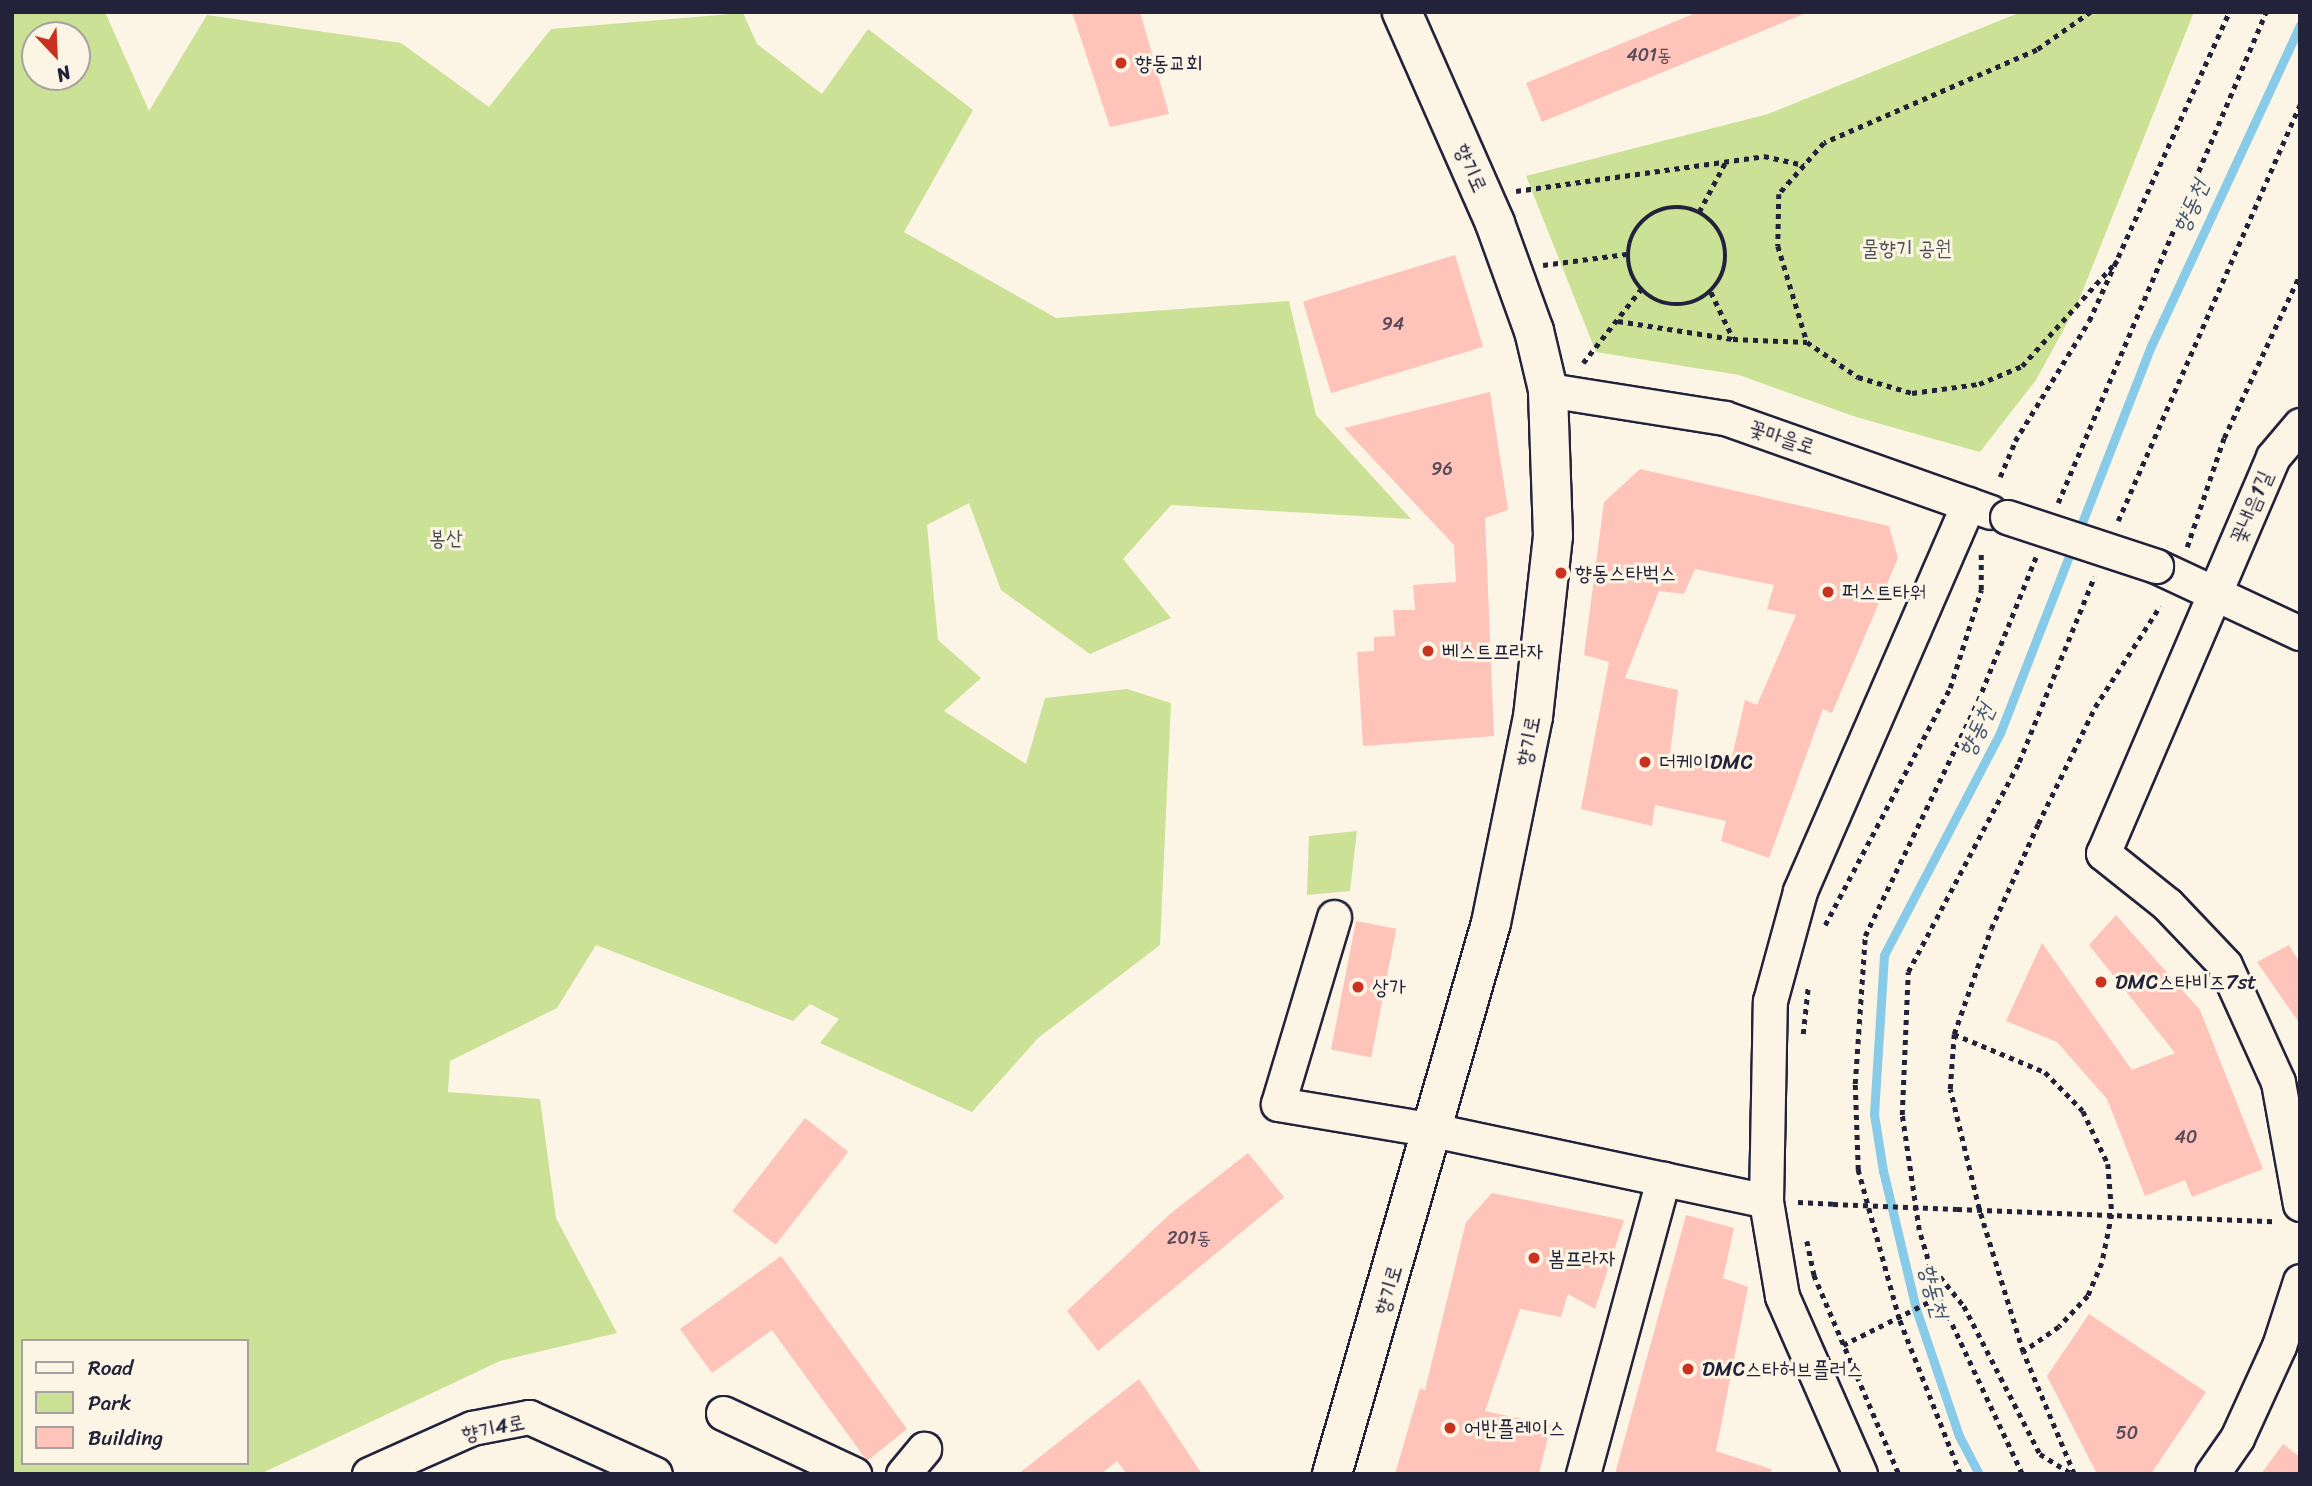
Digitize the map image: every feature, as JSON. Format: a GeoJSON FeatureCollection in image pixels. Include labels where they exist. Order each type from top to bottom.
{"type":"FeatureCollection","features":[{"type":"Feature","properties":{"kind":"main road","name":"향기로"},"geometry":{"type":"LineString","coordinates":[[1332,1474],[1491,923],[1533,717],[1553,536],[1549,390],[1534,331],[1495,223],[1402,12]]}},
{"type":"Feature","properties":{"kind":"street","name":"꽃마을로"},"geometry":{"type":"LineString","coordinates":[[1549,390],[1725,418],[1968,504],[2156,566],[2213,595]]}},
{"type":"Feature","properties":{"kind":"street","name":"꽃내음1길"},"geometry":{"type":"LineString","coordinates":[[2290,1213],[2278,1082],[2225,965],[2167,904],[2103,853],[2273,457],[2300,425]]}},
{"type":"Feature","properties":{"kind":"street"},"geometry":{"type":"LineString","coordinates":[[1860,1474],[1782,1296],[1770,1001],[1800,891],[1968,504]]}},
{"type":"Feature","properties":{"kind":"street"},"geometry":{"type":"LineString","coordinates":[[2213,595],[2300,633]]}},
{"type":"Feature","properties":{"kind":"street"},"geometry":{"type":"LineString","coordinates":[[1334,917],[1278,1104],[1433,1130],[1777,1201]]}},
{"type":"Feature","properties":{"kind":"street"},"geometry":{"type":"LineString","coordinates":[[1583,1474],[1663,1179]]}},
{"type":"Feature","properties":{"kind":"street"},"geometry":{"type":"LineString","coordinates":[[2211,1474],[2238,1438],[2279,1346],[2300,1281]]}},
{"type":"Feature","properties":{"kind":"street"},"geometry":{"type":"LineString","coordinates":[[723,1413],[854,1474]]}},
{"type":"Feature","properties":{"kind":"street","name":"향기4로"},"geometry":{"type":"LineString","coordinates":[[369,1474],[472,1427],[529,1417],[655,1474]]}},
{"type":"Feature","properties":{"kind":"street"},"geometry":{"type":"LineString","coordinates":[[903,1474],[924,1449]]}},
{"type":"Feature","properties":{"kind":"path"},"geometry":{"type":"LineString","coordinates":[[1807,342],[1778,246],[1779,194],[1824,143],[2036,50],[2091,12]]}},
{"type":"Feature","properties":{"kind":"path"},"geometry":{"type":"LineString","coordinates":[[2000,477],[2117,261],[2229,12]]}},
{"type":"Feature","properties":{"kind":"path"},"geometry":{"type":"LineString","coordinates":[[2056,507],[2266,12]]}},
{"type":"Feature","properties":{"kind":"path"},"geometry":{"type":"LineString","coordinates":[[2114,530],[2300,105]]}},
{"type":"Feature","properties":{"kind":"path"},"geometry":{"type":"LineString","coordinates":[[1516,191],[1765,156],[1804,165]]}},
{"type":"Feature","properties":{"kind":"path"},"geometry":{"type":"LineString","coordinates":[[1699,212],[1726,161]]}},
{"type":"Feature","properties":{"kind":"path"},"geometry":{"type":"LineString","coordinates":[[1684,207],[1699,212],[1712,220],[1726,248],[1726,265],[1711,292],[1680,305],[1664,304],[1641,289],[1626,254],[1640,223],[1653,212],[1684,207]]}},
{"type":"Feature","properties":{"kind":"path"},"geometry":{"type":"LineString","coordinates":[[1542,265],[1626,254]]}},
{"type":"Feature","properties":{"kind":"path"},"geometry":{"type":"LineString","coordinates":[[1618,321],[1733,339],[1807,342],[1858,377],[1912,393],[1979,384],[2022,366],[2117,261]]}},
{"type":"Feature","properties":{"kind":"path"},"geometry":{"type":"LineString","coordinates":[[2187,548],[2224,438],[2300,274]]}},
{"type":"Feature","properties":{"kind":"path"},"geometry":{"type":"LineString","coordinates":[[1583,363],[1641,289]]}},
{"type":"Feature","properties":{"kind":"path"},"geometry":{"type":"LineString","coordinates":[[1711,292],[1733,339]]}},
{"type":"Feature","properties":{"kind":"path"},"geometry":{"type":"LineString","coordinates":[[1819,937],[1950,688],[1981,590],[1981,546]]}},
{"type":"Feature","properties":{"kind":"path"},"geometry":{"type":"LineString","coordinates":[[1960,1474],[1899,1318],[1858,1170],[1855,1084],[1865,936],[1978,701],[2041,546]]}},
{"type":"Feature","properties":{"kind":"path"},"geometry":{"type":"LineString","coordinates":[[2022,1474],[1939,1297],[1919,1230],[1902,1115],[1908,972],[2019,762],[2098,569]]}},
{"type":"Feature","properties":{"kind":"path"},"geometry":{"type":"LineString","coordinates":[[2073,1474],[2023,1352],[1979,1209],[1950,1089],[1954,1034],[1991,929],[2038,824],[2095,707],[2160,606]]}},
{"type":"Feature","properties":{"kind":"path"},"geometry":{"type":"LineString","coordinates":[[1802,1044],[1810,976]]}},
{"type":"Feature","properties":{"kind":"path"},"geometry":{"type":"LineString","coordinates":[[1954,1034],[2045,1072],[2084,1111],[2108,1164],[2112,1214],[2088,1296],[2059,1326],[2023,1352]]}},
{"type":"Feature","properties":{"kind":"path"},"geometry":{"type":"LineString","coordinates":[[1798,1189],[1801,1214]]}},
{"type":"Feature","properties":{"kind":"path"},"geometry":{"type":"LineString","coordinates":[[1777,1201],[2112,1214],[2290,1213]]}},
{"type":"Feature","properties":{"kind":"path"},"geometry":{"type":"LineString","coordinates":[[1804,1227],[1814,1275],[1842,1346],[1899,1474]]}},
{"type":"Feature","properties":{"kind":"path"},"geometry":{"type":"LineString","coordinates":[[1931,1266],[1964,1306],[2040,1454],[2073,1474]]}},
{"type":"Feature","properties":{"kind":"path"},"geometry":{"type":"LineString","coordinates":[[1842,1346],[1939,1297]]}},
{"type":"Feature","properties":{"kind":"green space","name":"봉산"},"geometry":{"type":"Polygon","coordinates":[[[12,12],[105,12],[149,111],[207,15],[401,43],[489,107],[551,29],[743,13],[757,44],[822,94],[868,29],[973,110],[904,232],[1056,318],[1289,301],[1316,415],[1411,519],[1171,505],[1123,559],[1171,618],[1090,654],[1001,590],[969,503],[927,525],[938,640],[981,678],[944,711],[1026,764],[1045,698],[1127,689],[1171,703],[1160,945],[1038,1038],[972,1112],[820,1043],[839,1019],[810,1004],[793,1021],[596,945],[557,1008],[450,1061],[448,1092],[540,1099],[556,1218],[617,1333],[500,1361],[260,1474],[12,1474],[12,12]]]}},
{"type":"Feature","properties":{"kind":"green space","name":"물향기 공원"},"geometry":{"type":"Polygon","coordinates":[[[2021,12],[2194,12],[2077,305],[2036,380],[1980,452],[1856,417],[1739,375],[1596,352],[1526,176],[1768,114],[2021,12]]]}},
{"type":"Feature","properties":{"kind":"green space"},"geometry":{"type":"Polygon","coordinates":[[[1357,831],[1350,891],[1307,895],[1309,836],[1357,831]]]}},
{"type":"Feature","properties":{"kind":"building","name":"향동교회"},"geometry":{"type":"Polygon","coordinates":[[[1072,12],[1140,12],[1169,114],[1110,127],[1072,12]]]}},
{"type":"Feature","properties":{"kind":"building"},"geometry":{"type":"Polygon","coordinates":[[[1698,12],[1806,13],[1542,122],[1526,83],[1698,12]]]}},
{"type":"Feature","properties":{"kind":"building"},"geometry":{"type":"Polygon","coordinates":[[[1455,255],[1483,347],[1331,393],[1303,301],[1455,255]]]}},
{"type":"Feature","properties":{"kind":"building"},"geometry":{"type":"Polygon","coordinates":[[[1490,392],[1508,510],[1485,518],[1494,736],[1363,746],[1357,652],[1374,651],[1374,637],[1395,636],[1393,610],[1415,610],[1413,585],[1456,582],[1454,545],[1344,428],[1490,392]]]}},
{"type":"Feature","properties":{"kind":"building","name":"퍼스트타워"},"geometry":{"type":"Polygon","coordinates":[[[1640,469],[1889,526],[1898,558],[1832,713],[1823,709],[1769,858],[1721,841],[1726,821],[1655,805],[1652,826],[1581,809],[1609,662],[1584,655],[1604,502],[1640,469]],[[1695,569],[1684,594],[1659,591],[1625,678],[1678,690],[1670,754],[1729,770],[1745,700],[1757,705],[1796,615],[1767,609],[1774,585],[1695,569]]]}},
{"type":"Feature","properties":{"kind":"building"},"geometry":{"type":"Polygon","coordinates":[[[2116,915],[2200,1010],[2263,1169],[2192,1197],[2185,1180],[2145,1196],[2107,1099],[2057,1042],[2006,1021],[2042,943],[2132,1070],[2175,1053],[2089,945],[2116,915]]]}},
{"type":"Feature","properties":{"kind":"building","name":"상가"},"geometry":{"type":"Polygon","coordinates":[[[1356,921],[1396,929],[1371,1057],[1331,1050],[1356,921]]]}},
{"type":"Feature","properties":{"kind":"building"},"geometry":{"type":"Polygon","coordinates":[[[2289,945],[2300,963],[2300,1024],[2257,962],[2289,945]]]}},
{"type":"Feature","properties":{"kind":"building"},"geometry":{"type":"Polygon","coordinates":[[[805,1118],[848,1152],[776,1245],[732,1211],[805,1118]]]}},
{"type":"Feature","properties":{"kind":"building"},"geometry":{"type":"Polygon","coordinates":[[[1248,1153],[1284,1197],[1098,1351],[1067,1311],[1170,1214],[1248,1153]]]}},
{"type":"Feature","properties":{"kind":"building","name":"봄프라자"},"geometry":{"type":"Polygon","coordinates":[[[1492,1193],[1624,1220],[1595,1309],[1568,1294],[1561,1317],[1520,1309],[1485,1411],[1551,1425],[1539,1474],[1395,1474],[1420,1388],[1425,1390],[1466,1222],[1492,1193]]]}},
{"type":"Feature","properties":{"kind":"building","name":"DMC스타허브플러스"},"geometry":{"type":"Polygon","coordinates":[[[1686,1215],[1734,1228],[1723,1278],[1748,1287],[1716,1451],[1771,1469],[1771,1474],[1615,1474],[1686,1215]]]}},
{"type":"Feature","properties":{"kind":"building"},"geometry":{"type":"Polygon","coordinates":[[[781,1256],[907,1429],[867,1461],[772,1330],[712,1373],[680,1329],[781,1256]]]}},
{"type":"Feature","properties":{"kind":"building"},"geometry":{"type":"Polygon","coordinates":[[[2089,1314],[2206,1392],[2151,1474],[2097,1474],[2047,1376],[2089,1314]]]}},
{"type":"Feature","properties":{"kind":"building"},"geometry":{"type":"Polygon","coordinates":[[[1139,1379],[1202,1474],[1127,1474],[1117,1461],[1101,1474],[1018,1474],[1139,1379]]]}},
{"type":"Feature","properties":{"kind":"building"},"geometry":{"type":"Polygon","coordinates":[[[2283,1444],[2300,1457],[2300,1474],[2261,1474],[2283,1444]]]}},
{"type":"Feature","properties":{"kind":"waterway","name":"향동천"},"geometry":{"type":"LineString","coordinates":[[1979,1474],[1959,1436],[1916,1309],[1883,1171],[1874,1114],[1884,955],[2000,733],[2152,344],[2300,25]]}},
{"type":"Feature","properties":{"kind":"place","name":"향동교회"},"geometry":{"type":"Point","coordinates":[1121,63]}},
{"type":"Feature","properties":{"kind":"place","name":"향동스타벅스"},"geometry":{"type":"Point","coordinates":[1561,573]}},
{"type":"Feature","properties":{"kind":"place","name":"퍼스트타워"},"geometry":{"type":"Point","coordinates":[1828,592]}},
{"type":"Feature","properties":{"kind":"place","name":"베스트프라자"},"geometry":{"type":"Point","coordinates":[1428,651]}},
{"type":"Feature","properties":{"kind":"place","name":"더케이DMC"},"geometry":{"type":"Point","coordinates":[1645,762]}},
{"type":"Feature","properties":{"kind":"place","name":"DMC스타비즈7st"},"geometry":{"type":"Point","coordinates":[2101,982]}},
{"type":"Feature","properties":{"kind":"place","name":"상가"},"geometry":{"type":"Point","coordinates":[1358,987]}},
{"type":"Feature","properties":{"kind":"place","name":"봄프라자"},"geometry":{"type":"Point","coordinates":[1534,1258]}},
{"type":"Feature","properties":{"kind":"place","name":"DMC스타허브플러스"},"geometry":{"type":"Point","coordinates":[1688,1369]}},
{"type":"Feature","properties":{"kind":"place","name":"어반플레이스"},"geometry":{"type":"Point","coordinates":[1450,1428]}}]}
